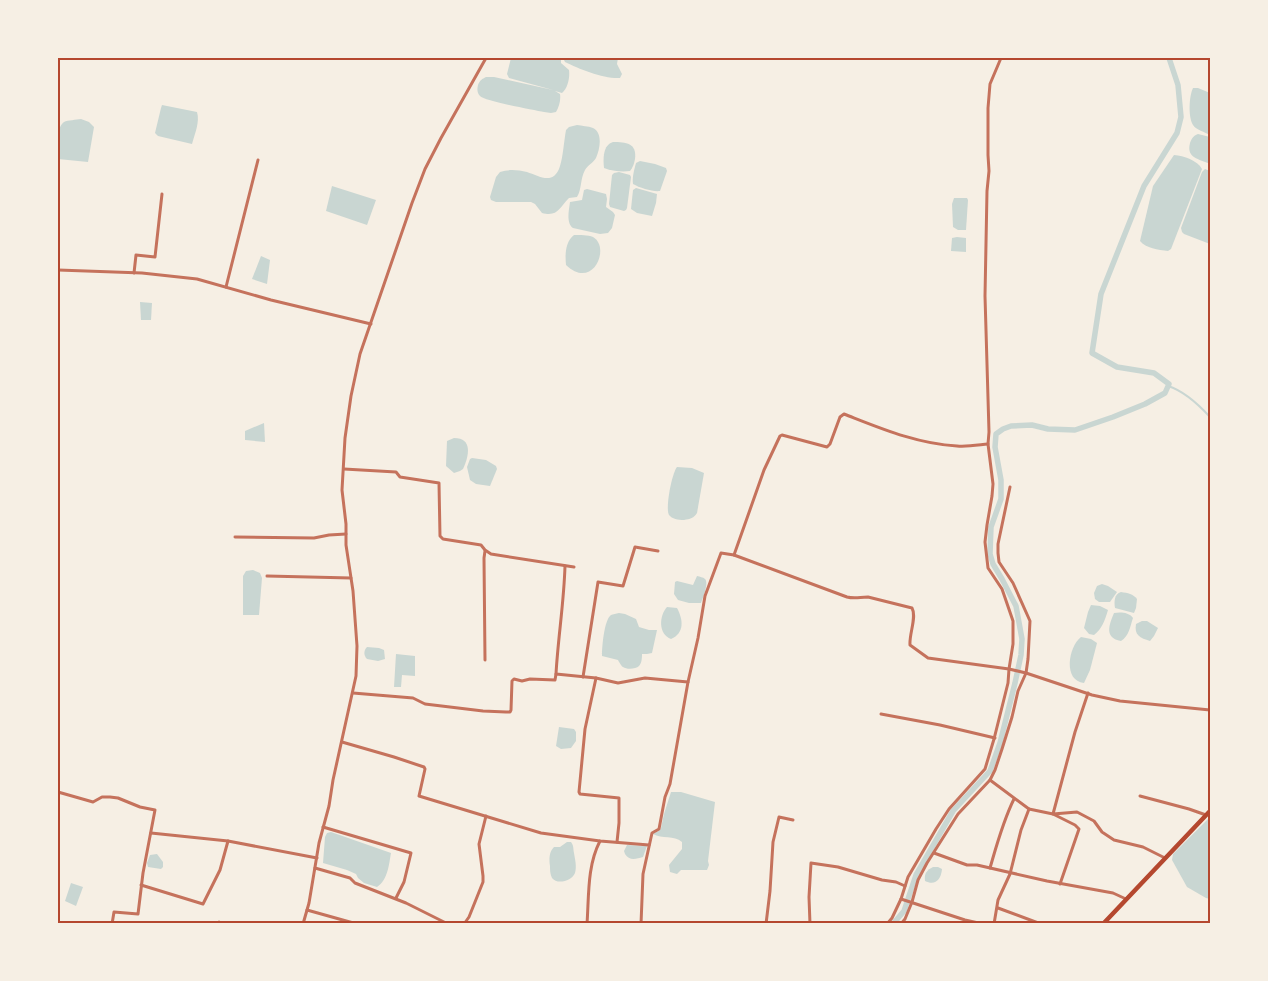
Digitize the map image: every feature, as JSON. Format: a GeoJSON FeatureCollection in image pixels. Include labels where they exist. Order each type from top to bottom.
{"type":"FeatureCollection","features":[{"type":"Feature","properties":{"kind":"main road"},"geometry":{"type":"LineString","coordinates":[[1103,924],[1210,811]]}},
{"type":"Feature","properties":{"kind":"street"},"geometry":{"type":"LineString","coordinates":[[303,924],[356,676],[358,646],[346,546],[346,524],[342,490],[345,438],[351,396],[360,354],[395,249],[425,169],[486,58]]}},
{"type":"Feature","properties":{"kind":"street"},"geometry":{"type":"LineString","coordinates":[[887,924],[901,900],[908,877],[919,856],[949,809],[985,769],[995,738],[1008,683],[1013,644],[1013,621],[1002,589],[988,568],[985,542],[992,490],[988,444],[984,296],[989,171],[988,108],[990,84],[1000,58]]}},
{"type":"Feature","properties":{"kind":"street"},"geometry":{"type":"LineString","coordinates":[[226,287],[258,160]]}},
{"type":"Feature","properties":{"kind":"street"},"geometry":{"type":"LineString","coordinates":[[134,273],[136,255],[155,257],[162,194]]}},
{"type":"Feature","properties":{"kind":"street"},"geometry":{"type":"LineString","coordinates":[[58,270],[134,273],[197,279],[272,300],[371,324]]}},
{"type":"Feature","properties":{"kind":"street"},"geometry":{"type":"LineString","coordinates":[[734,556],[764,470],[782,435],[827,447],[830,444],[840,417],[844,414],[906,437],[958,446],[988,444]]}},
{"type":"Feature","properties":{"kind":"street"},"geometry":{"type":"LineString","coordinates":[[344,469],[395,472],[400,477],[439,483],[440,536],[443,539],[482,545],[491,554],[574,567]]}},
{"type":"Feature","properties":{"kind":"street"},"geometry":{"type":"LineString","coordinates":[[901,924],[912,903],[918,880],[934,853],[958,814],[990,780],[995,770],[1018,691],[1026,673],[1030,621],[1014,583],[999,562],[998,552],[1010,487]]}},
{"type":"Feature","properties":{"kind":"street"},"geometry":{"type":"LineString","coordinates":[[235,537],[314,538],[346,534]]}},
{"type":"Feature","properties":{"kind":"street"},"geometry":{"type":"LineString","coordinates":[[583,677],[598,582],[623,586],[635,547],[658,551]]}},
{"type":"Feature","properties":{"kind":"street"},"geometry":{"type":"LineString","coordinates":[[485,550],[485,660]]}},
{"type":"Feature","properties":{"kind":"street"},"geometry":{"type":"LineString","coordinates":[[640,924],[643,874],[649,845],[652,833],[659,829],[665,797],[670,784],[705,596],[720,554],[734,556],[854,599],[868,597],[912,608],[914,615],[910,632],[910,645],[928,658],[1009,669],[1088,694],[1120,701],[1210,710]]}},
{"type":"Feature","properties":{"kind":"street"},"geometry":{"type":"LineString","coordinates":[[353,693],[414,698],[426,704],[483,711],[510,712],[513,680],[555,680],[565,566]]}},
{"type":"Feature","properties":{"kind":"street"},"geometry":{"type":"LineString","coordinates":[[267,576],[351,578]]}},
{"type":"Feature","properties":{"kind":"street"},"geometry":{"type":"LineString","coordinates":[[556,674],[596,678],[618,683],[645,678],[688,682]]}},
{"type":"Feature","properties":{"kind":"street"},"geometry":{"type":"LineString","coordinates":[[596,678],[585,729],[579,793],[619,798],[617,842]]}},
{"type":"Feature","properties":{"kind":"street"},"geometry":{"type":"LineString","coordinates":[[1053,814],[1075,732],[1088,694]]}},
{"type":"Feature","properties":{"kind":"street"},"geometry":{"type":"LineString","coordinates":[[881,714],[995,738]]}},
{"type":"Feature","properties":{"kind":"street"},"geometry":{"type":"LineString","coordinates":[[342,742],[394,756],[424,767],[419,796],[541,833],[649,845]]}},
{"type":"Feature","properties":{"kind":"street"},"geometry":{"type":"LineString","coordinates":[[990,780],[1029,809],[1053,814],[1075,825],[1078,829],[1060,884]]}},
{"type":"Feature","properties":{"kind":"street"},"geometry":{"type":"LineString","coordinates":[[58,792],[93,802],[102,797],[118,798],[140,807],[154,809],[155,811],[148,841],[138,914],[114,912],[112,924]]}},
{"type":"Feature","properties":{"kind":"street"},"geometry":{"type":"LineString","coordinates":[[1140,796],[1190,809],[1206,816]]}},
{"type":"Feature","properties":{"kind":"street"},"geometry":{"type":"LineString","coordinates":[[990,868],[1007,814],[1014,799]]}},
{"type":"Feature","properties":{"kind":"street"},"geometry":{"type":"LineString","coordinates":[[994,924],[998,900],[1010,874],[1020,830],[1029,809]]}},
{"type":"Feature","properties":{"kind":"street"},"geometry":{"type":"LineString","coordinates":[[1053,814],[1077,812],[1094,821],[1102,832],[1114,840],[1143,847],[1165,858]]}},
{"type":"Feature","properties":{"kind":"street"},"geometry":{"type":"LineString","coordinates":[[464,924],[469,917],[483,882],[479,844],[486,816]]}},
{"type":"Feature","properties":{"kind":"street"},"geometry":{"type":"LineString","coordinates":[[766,924],[773,842],[779,817],[793,820]]}},
{"type":"Feature","properties":{"kind":"street"},"geometry":{"type":"LineString","coordinates":[[324,828],[411,853],[404,882],[396,898]]}},
{"type":"Feature","properties":{"kind":"street"},"geometry":{"type":"LineString","coordinates":[[151,833],[228,841],[317,858]]}},
{"type":"Feature","properties":{"kind":"street"},"geometry":{"type":"LineString","coordinates":[[141,885],[203,904],[220,870],[228,841]]}},
{"type":"Feature","properties":{"kind":"street"},"geometry":{"type":"LineString","coordinates":[[587,924],[591,867],[600,841]]}},
{"type":"Feature","properties":{"kind":"street"},"geometry":{"type":"LineString","coordinates":[[934,853],[967,865],[977,865],[1010,874],[1113,893],[1126,899]]}},
{"type":"Feature","properties":{"kind":"street"},"geometry":{"type":"LineString","coordinates":[[810,924],[811,863],[838,867],[905,886]]}},
{"type":"Feature","properties":{"kind":"street"},"geometry":{"type":"LineString","coordinates":[[315,868],[350,878],[355,883],[396,898],[448,924]]}},
{"type":"Feature","properties":{"kind":"street"},"geometry":{"type":"LineString","coordinates":[[901,900],[983,924]]}},
{"type":"Feature","properties":{"kind":"street"},"geometry":{"type":"LineString","coordinates":[[998,908],[1041,924]]}},
{"type":"Feature","properties":{"kind":"street"},"geometry":{"type":"LineString","coordinates":[[307,910],[357,924]]}},
{"type":"Feature","properties":{"kind":"street"},"geometry":{"type":"LineString","coordinates":[[219,924],[219,922],[224,924]]}},
{"type":"Feature","properties":{"kind":"shaded area"},"geometry":{"type":"Polygon","coordinates":[[[511,58],[561,58],[561,63],[569,70],[569,76],[564,91],[562,93],[555,91],[560,94],[560,103],[556,112],[544,112],[510,105],[483,98],[479,95],[478,85],[486,77],[494,77],[553,90],[509,78],[507,74],[511,58]]]}},
{"type":"Feature","properties":{"kind":"shaded area"},"geometry":{"type":"Polygon","coordinates":[[[563,58],[618,58],[617,64],[622,74],[620,78],[599,75],[571,65],[565,62],[563,58]]]}},
{"type":"Feature","properties":{"kind":"shaded area"},"geometry":{"type":"Polygon","coordinates":[[[1193,88],[1210,93],[1210,135],[1196,128],[1191,121],[1190,106],[1193,88]]]}},
{"type":"Feature","properties":{"kind":"shaded area"},"geometry":{"type":"Polygon","coordinates":[[[162,105],[197,112],[198,124],[192,144],[158,136],[155,133],[162,105]]]}},
{"type":"Feature","properties":{"kind":"shaded area"},"geometry":{"type":"Polygon","coordinates":[[[81,119],[89,122],[94,127],[88,162],[58,159],[58,139],[61,125],[66,121],[81,119]]]}},
{"type":"Feature","properties":{"kind":"shaded area"},"geometry":{"type":"Polygon","coordinates":[[[577,125],[587,126],[596,130],[600,142],[596,158],[583,173],[577,197],[569,198],[558,211],[552,214],[542,213],[531,202],[496,202],[491,200],[490,197],[496,177],[500,172],[517,170],[546,178],[554,176],[561,162],[566,130],[577,125]]]}},
{"type":"Feature","properties":{"kind":"shaded area"},"geometry":{"type":"Polygon","coordinates":[[[1198,134],[1210,137],[1210,164],[1194,157],[1190,152],[1191,141],[1198,134]]]}},
{"type":"Feature","properties":{"kind":"shaded area"},"geometry":{"type":"Polygon","coordinates":[[[613,142],[630,144],[634,150],[635,159],[630,171],[604,168],[605,149],[613,142]]]}},
{"type":"Feature","properties":{"kind":"shaded area"},"geometry":{"type":"Polygon","coordinates":[[[1174,155],[1190,159],[1202,169],[1171,249],[1168,251],[1149,247],[1140,241],[1153,186],[1174,155]]]}},
{"type":"Feature","properties":{"kind":"shaded area"},"geometry":{"type":"Polygon","coordinates":[[[640,161],[666,168],[667,171],[660,191],[646,189],[633,184],[636,163],[640,161]]]}},
{"type":"Feature","properties":{"kind":"shaded area"},"geometry":{"type":"Polygon","coordinates":[[[1205,169],[1210,171],[1210,244],[1184,234],[1181,228],[1202,172],[1205,169]]]}},
{"type":"Feature","properties":{"kind":"shaded area"},"geometry":{"type":"Polygon","coordinates":[[[619,172],[631,177],[627,208],[624,211],[610,207],[609,204],[612,175],[619,172]]]}},
{"type":"Feature","properties":{"kind":"shaded area"},"geometry":{"type":"Polygon","coordinates":[[[332,186],[376,200],[367,225],[326,211],[332,186]]]}},
{"type":"Feature","properties":{"kind":"shaded area"},"geometry":{"type":"Polygon","coordinates":[[[636,188],[657,194],[652,216],[637,213],[631,209],[633,190],[636,188]]]}},
{"type":"Feature","properties":{"kind":"shaded area"},"geometry":{"type":"Polygon","coordinates":[[[587,189],[606,194],[606,207],[615,215],[612,228],[608,233],[600,234],[573,228],[569,223],[570,202],[582,200],[584,190],[587,189]]]}},
{"type":"Feature","properties":{"kind":"shaded area"},"geometry":{"type":"Polygon","coordinates":[[[954,198],[967,198],[968,200],[966,230],[958,230],[953,227],[952,204],[954,198]]]}},
{"type":"Feature","properties":{"kind":"shaded area"},"geometry":{"type":"Polygon","coordinates":[[[574,235],[593,237],[598,242],[600,249],[596,264],[591,270],[584,273],[576,272],[566,265],[567,245],[574,235]]]}},
{"type":"Feature","properties":{"kind":"shaded area"},"geometry":{"type":"Polygon","coordinates":[[[952,238],[966,238],[966,252],[951,251],[952,238]]]}},
{"type":"Feature","properties":{"kind":"shaded area"},"geometry":{"type":"Polygon","coordinates":[[[261,256],[270,260],[267,284],[252,279],[261,256]]]}},
{"type":"Feature","properties":{"kind":"shaded area"},"geometry":{"type":"Polygon","coordinates":[[[140,302],[152,303],[151,320],[141,320],[140,302]]]}},
{"type":"Feature","properties":{"kind":"shaded area"},"geometry":{"type":"Polygon","coordinates":[[[264,423],[265,442],[245,440],[245,431],[264,423]]]}},
{"type":"Feature","properties":{"kind":"shaded area"},"geometry":{"type":"Polygon","coordinates":[[[454,438],[460,439],[467,444],[468,453],[463,469],[454,473],[446,466],[447,441],[454,438]]]}},
{"type":"Feature","properties":{"kind":"shaded area"},"geometry":{"type":"Polygon","coordinates":[[[472,458],[486,460],[496,466],[497,469],[490,486],[476,484],[470,480],[467,467],[472,458]]]}},
{"type":"Feature","properties":{"kind":"shaded area"},"geometry":{"type":"Polygon","coordinates":[[[677,467],[692,468],[704,473],[697,513],[692,518],[684,520],[672,517],[668,511],[673,476],[677,467]]]}},
{"type":"Feature","properties":{"kind":"shaded area"},"geometry":{"type":"Polygon","coordinates":[[[253,570],[260,573],[262,578],[259,615],[243,615],[243,576],[246,571],[253,570]]]}},
{"type":"Feature","properties":{"kind":"shaded area"},"geometry":{"type":"Polygon","coordinates":[[[697,576],[706,581],[701,603],[689,603],[678,600],[674,594],[675,582],[693,585],[697,576]]]}},
{"type":"Feature","properties":{"kind":"shaded area"},"geometry":{"type":"Polygon","coordinates":[[[1102,584],[1117,592],[1110,602],[1099,602],[1095,599],[1094,593],[1097,586],[1102,584]]]}},
{"type":"Feature","properties":{"kind":"shaded area"},"geometry":{"type":"Polygon","coordinates":[[[1121,592],[1130,594],[1137,599],[1134,613],[1115,608],[1116,596],[1121,592]]]}},
{"type":"Feature","properties":{"kind":"shaded area"},"geometry":{"type":"Polygon","coordinates":[[[1091,605],[1100,606],[1108,610],[1101,627],[1094,635],[1089,634],[1084,628],[1091,605]]]}},
{"type":"Feature","properties":{"kind":"shaded area"},"geometry":{"type":"Polygon","coordinates":[[[667,607],[677,608],[681,617],[681,629],[671,639],[664,633],[661,624],[662,615],[667,607]]]}},
{"type":"Feature","properties":{"kind":"shaded area"},"geometry":{"type":"Polygon","coordinates":[[[619,613],[636,619],[639,627],[657,630],[652,653],[642,654],[641,663],[636,668],[625,668],[618,660],[602,656],[607,622],[611,615],[619,613]]]}},
{"type":"Feature","properties":{"kind":"shaded area"},"geometry":{"type":"Polygon","coordinates":[[[1114,613],[1127,614],[1133,618],[1128,634],[1121,641],[1112,637],[1109,630],[1114,613]]]}},
{"type":"Feature","properties":{"kind":"shaded area"},"geometry":{"type":"Polygon","coordinates":[[[1147,621],[1158,628],[1150,641],[1141,637],[1136,631],[1136,624],[1147,621]]]}},
{"type":"Feature","properties":{"kind":"shaded area"},"geometry":{"type":"Polygon","coordinates":[[[1081,637],[1091,639],[1097,643],[1090,670],[1084,683],[1077,681],[1070,670],[1073,648],[1081,637]]]}},
{"type":"Feature","properties":{"kind":"shaded area"},"geometry":{"type":"Polygon","coordinates":[[[367,647],[384,650],[385,659],[378,661],[367,659],[364,653],[367,647]]]}},
{"type":"Feature","properties":{"kind":"shaded area"},"geometry":{"type":"Polygon","coordinates":[[[396,654],[415,656],[415,676],[402,675],[401,687],[394,687],[396,654]]]}},
{"type":"Feature","properties":{"kind":"shaded area"},"geometry":{"type":"Polygon","coordinates":[[[559,727],[574,729],[576,732],[576,741],[571,748],[561,749],[556,746],[559,727]]]}},
{"type":"Feature","properties":{"kind":"shaded area"},"geometry":{"type":"Polygon","coordinates":[[[671,792],[681,792],[715,802],[707,870],[681,870],[677,874],[670,872],[669,865],[682,849],[682,842],[675,838],[653,834],[661,828],[671,792]]]}},
{"type":"Feature","properties":{"kind":"shaded area"},"geometry":{"type":"Polygon","coordinates":[[[1210,817],[1210,899],[1187,887],[1172,860],[1173,854],[1210,817]]]}},
{"type":"Feature","properties":{"kind":"shaded area"},"geometry":{"type":"Polygon","coordinates":[[[331,832],[391,853],[387,872],[381,884],[377,887],[364,883],[356,874],[323,863],[325,837],[327,833],[331,832]]]}},
{"type":"Feature","properties":{"kind":"shaded area"},"geometry":{"type":"Polygon","coordinates":[[[567,842],[571,842],[573,846],[576,865],[575,873],[568,880],[561,882],[552,878],[550,853],[554,847],[560,847],[567,842]]]}},
{"type":"Feature","properties":{"kind":"shaded area"},"geometry":{"type":"Polygon","coordinates":[[[627,845],[647,846],[643,857],[633,859],[625,854],[624,851],[627,845]]]}},
{"type":"Feature","properties":{"kind":"shaded area"},"geometry":{"type":"Polygon","coordinates":[[[157,854],[163,862],[163,867],[161,869],[148,867],[147,863],[150,855],[157,854]]]}},
{"type":"Feature","properties":{"kind":"shaded area"},"geometry":{"type":"Polygon","coordinates":[[[933,867],[942,869],[939,879],[932,883],[925,881],[926,872],[933,867]]]}},
{"type":"Feature","properties":{"kind":"shaded area"},"geometry":{"type":"Polygon","coordinates":[[[71,883],[83,887],[76,906],[65,901],[71,883]]]}},
{"type":"Feature","properties":{"kind":"waterway"},"geometry":{"type":"LineString","coordinates":[[893,924],[904,911],[916,875],[953,811],[990,771],[1000,743],[1021,655],[1022,639],[1016,606],[993,564],[990,554],[991,527],[1001,499],[1001,480],[995,447],[996,434],[1011,426],[1032,425],[1048,429],[1075,430],[1145,404],[1165,393],[1169,384],[1154,373],[1117,367],[1092,353],[1101,294],[1144,186],[1177,133],[1181,117],[1178,85],[1169,58]]}},
{"type":"Feature","properties":{"kind":"waterway"},"geometry":{"type":"LineString","coordinates":[[1168,386],[1196,403],[1210,417]]}}]}
